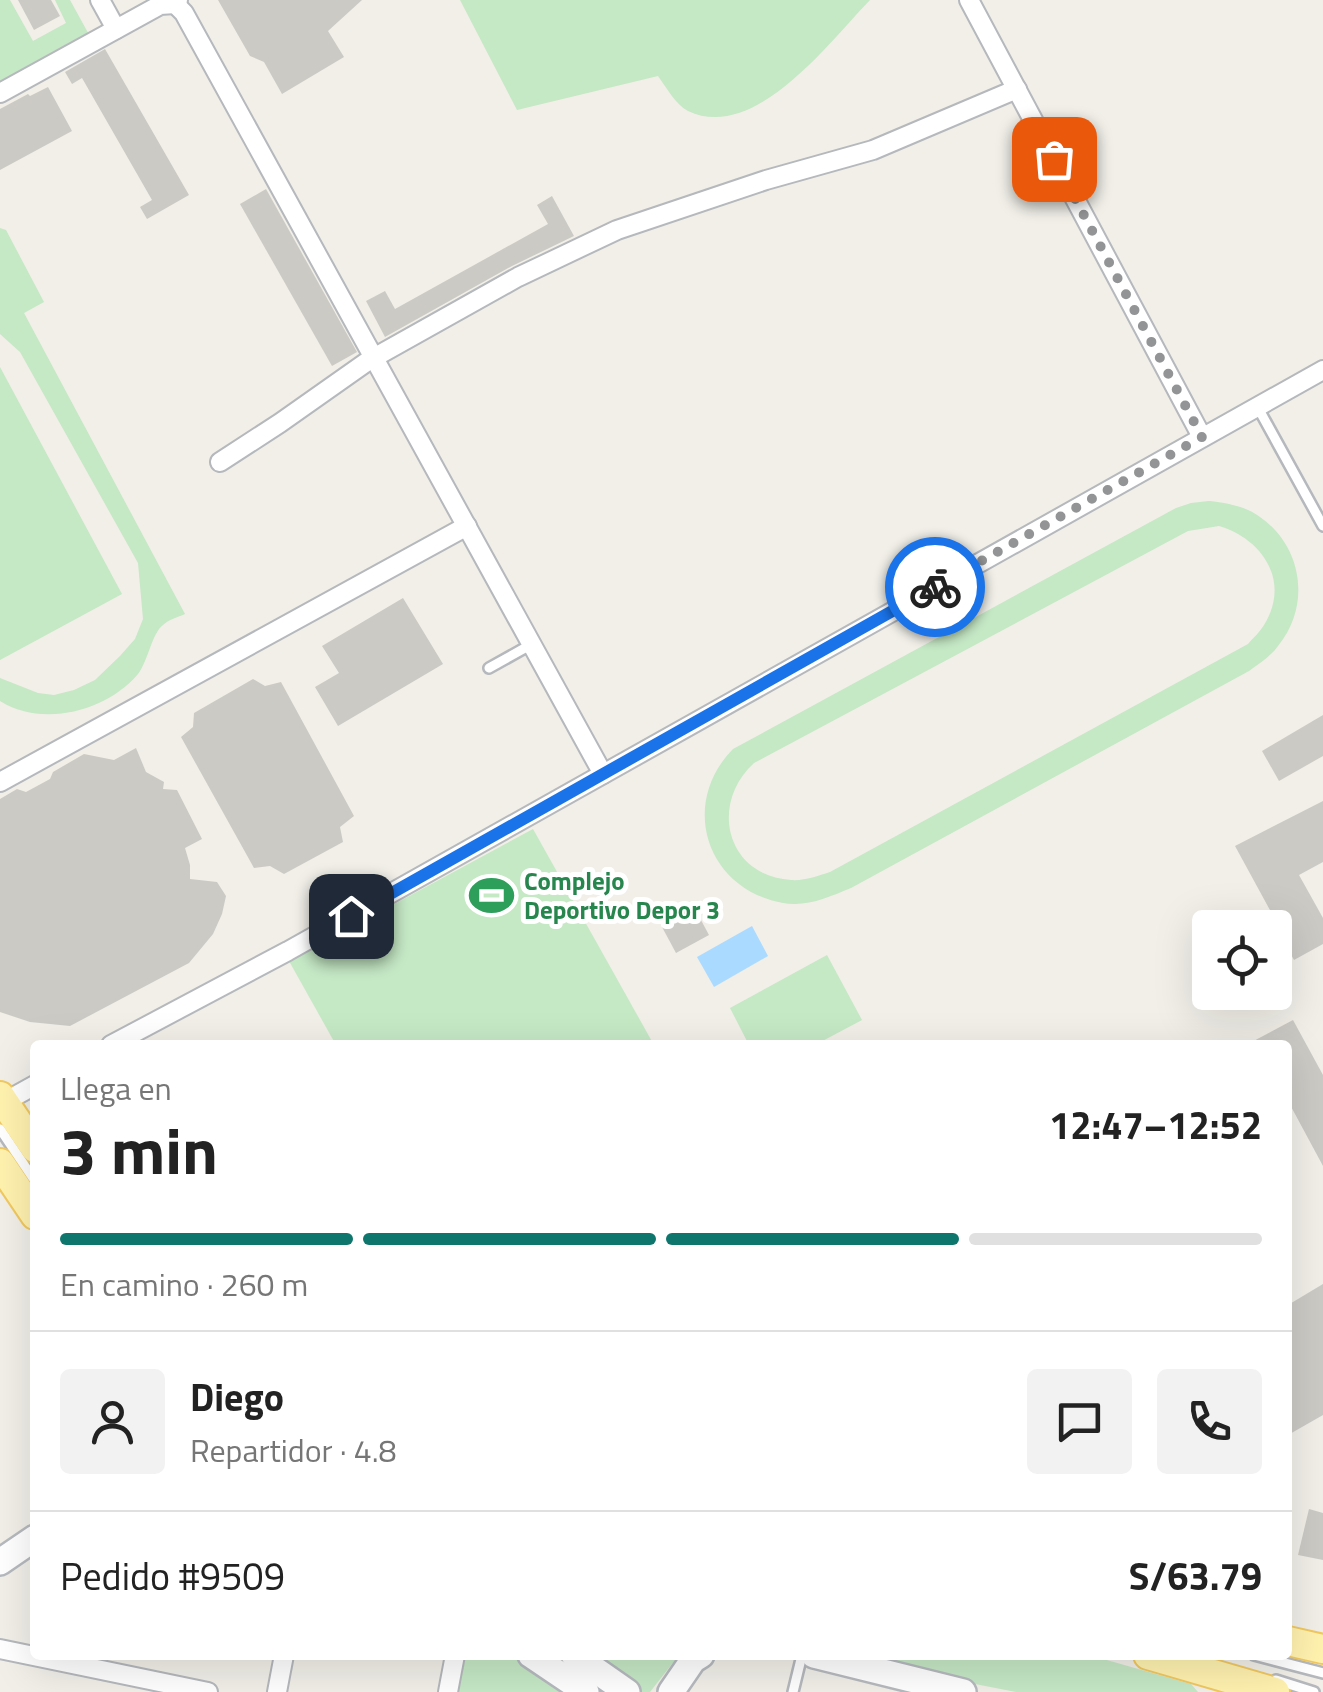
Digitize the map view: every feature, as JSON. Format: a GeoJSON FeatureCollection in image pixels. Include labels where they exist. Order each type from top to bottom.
{"type":"FeatureCollection","features":[{"type":"Feature","properties":{"kind":"main road"},"geometry":{"type":"LineString","coordinates":[[3,1102],[30,1141]]}},
{"type":"Feature","properties":{"kind":"main road"},"geometry":{"type":"LineString","coordinates":[[0,1163],[18,1191]]}},
{"type":"Feature","properties":{"kind":"main road"},"geometry":{"type":"LineString","coordinates":[[0,1562],[30,1541]]}},
{"type":"Feature","properties":{"kind":"main road"},"geometry":{"type":"LineString","coordinates":[[1292,1642],[1323,1649]]}},
{"type":"Feature","properties":{"kind":"main road"},"geometry":{"type":"LineString","coordinates":[[538,1660],[586,1692]]}},
{"type":"Feature","properties":{"kind":"main road"},"geometry":{"type":"LineString","coordinates":[[581,1660],[627,1692]]}},
{"type":"Feature","properties":{"kind":"main road"},"geometry":{"type":"LineString","coordinates":[[670,1692],[693,1660]]}},
{"type":"Feature","properties":{"kind":"main road"},"geometry":{"type":"LineString","coordinates":[[834,1660],[963,1692]]}},
{"type":"Feature","properties":{"kind":"main road"},"geometry":{"type":"LineString","coordinates":[[1169,1660],[1270,1684]]}},
{"type":"Feature","properties":{"kind":"street"},"geometry":{"type":"LineString","coordinates":[[100,0],[116,29]]}},
{"type":"Feature","properties":{"kind":"street"},"geometry":{"type":"LineString","coordinates":[[969,0],[1202,437]]}},
{"type":"Feature","properties":{"kind":"street"},"geometry":{"type":"LineString","coordinates":[[0,93],[160,5],[176,2],[602,774]]}},
{"type":"Feature","properties":{"kind":"street"},"geometry":{"type":"LineString","coordinates":[[220,462],[374,358],[518,278],[617,230],[766,180],[874,150],[1016,89]]}},
{"type":"Feature","properties":{"kind":"street"},"geometry":{"type":"LineString","coordinates":[[120,1040],[288,951],[1323,370]]}},
{"type":"Feature","properties":{"kind":"street"},"geometry":{"type":"LineString","coordinates":[[0,782],[467,526]]}},
{"type":"Feature","properties":{"kind":"street"},"geometry":{"type":"LineString","coordinates":[[3,1102],[30,1088]]}},
{"type":"Feature","properties":{"kind":"street"},"geometry":{"type":"LineString","coordinates":[[2,1648],[30,1654]]}},
{"type":"Feature","properties":{"kind":"street"},"geometry":{"type":"LineString","coordinates":[[58,1660],[208,1692]]}},
{"type":"Feature","properties":{"kind":"street"},"geometry":{"type":"LineString","coordinates":[[277,1692],[283,1660]]}},
{"type":"Feature","properties":{"kind":"street"},"geometry":{"type":"LineString","coordinates":[[448,1692],[454,1660]]}},
{"type":"Feature","properties":{"kind":"lane"},"geometry":{"type":"LineString","coordinates":[[1256,406],[1323,526]]}},
{"type":"Feature","properties":{"kind":"lane"},"geometry":{"type":"LineString","coordinates":[[489,668],[532,644]]}},
{"type":"Feature","properties":{"kind":"lane"},"geometry":{"type":"LineString","coordinates":[[3,1102],[18,1191]]}},
{"type":"Feature","properties":{"kind":"lane"},"geometry":{"type":"LineString","coordinates":[[793,1692],[801,1660]]}},
{"type":"Feature","properties":{"kind":"lane"},"geometry":{"type":"LineString","coordinates":[[1273,1660],[1323,1673]]}},
{"type":"Feature","properties":{"kind":"lane"},"geometry":{"type":"LineString","coordinates":[[1270,1684],[1314,1692]]}},
{"type":"Feature","properties":{"kind":"green space"},"geometry":{"type":"Polygon","coordinates":[[[0,0],[10,0],[33,41],[66,23],[55,0],[70,0],[92,40],[0,90],[0,0]]]}},
{"type":"Feature","properties":{"kind":"green space"},"geometry":{"type":"Polygon","coordinates":[[[460,0],[870,0],[789,83],[739,113],[713,117],[688,111],[658,76],[517,110],[460,0]]]}},
{"type":"Feature","properties":{"kind":"green space"},"geometry":{"type":"Polygon","coordinates":[[[0,228],[6,230],[44,302],[24,313],[185,614],[159,629],[138,674],[125,687],[92,706],[54,714],[17,709],[0,701],[0,678],[54,695],[95,680],[135,639],[143,619],[138,563],[20,352],[0,334],[0,228]]]}},
{"type":"Feature","properties":{"kind":"green space"},"geometry":{"type":"Polygon","coordinates":[[[0,367],[122,594],[0,660],[0,367]]]}},
{"type":"Feature","properties":{"kind":"green space"},"geometry":{"type":"Polygon","coordinates":[[[1191,503],[1222,503],[1254,513],[1286,544],[1293,560],[1298,578],[1295,613],[1278,646],[1261,663],[851,888],[826,898],[792,904],[757,895],[735,881],[719,863],[709,841],[705,818],[707,794],[716,771],[733,749],[1191,503]],[[1219,526],[1188,531],[754,763],[732,798],[731,835],[739,852],[751,866],[769,876],[796,880],[830,872],[1248,644],[1262,628],[1275,593],[1268,564],[1260,552],[1235,532],[1219,526]]]}},
{"type":"Feature","properties":{"kind":"green space","name":"Complejo Deportivo Depor 3"},"geometry":{"type":"Polygon","coordinates":[[[533,829],[651,1040],[333,1040],[289,961],[533,829]]]}},
{"type":"Feature","properties":{"kind":"green space"},"geometry":{"type":"Polygon","coordinates":[[[827,955],[862,1020],[824,1040],[746,1040],[730,1008],[827,955]]]}},
{"type":"Feature","properties":{"kind":"green space"},"geometry":{"type":"Polygon","coordinates":[[[460,1660],[524,1660],[572,1692],[454,1692],[460,1660]]]}},
{"type":"Feature","properties":{"kind":"green space"},"geometry":{"type":"Polygon","coordinates":[[[595,1660],[675,1660],[650,1692],[639,1692],[595,1660]]]}},
{"type":"Feature","properties":{"kind":"green space"},"geometry":{"type":"Polygon","coordinates":[[[879,1660],[1107,1660],[1191,1684],[1198,1692],[1016,1692],[934,1676],[879,1660]]]}},
{"type":"Feature","properties":{"kind":"water"},"geometry":{"type":"Polygon","coordinates":[[[752,926],[768,956],[714,987],[697,957],[752,926]]]}},
{"type":"Feature","properties":{"kind":"building"},"geometry":{"type":"Polygon","coordinates":[[[18,0],[51,0],[60,16],[34,30],[18,0]]]}},
{"type":"Feature","properties":{"kind":"building"},"geometry":{"type":"Polygon","coordinates":[[[218,0],[362,0],[328,31],[344,57],[282,94],[264,62],[250,56],[218,0]]]}},
{"type":"Feature","properties":{"kind":"building"},"geometry":{"type":"Polygon","coordinates":[[[105,49],[189,195],[147,219],[140,207],[152,200],[82,78],[72,84],[65,72],[105,49]]]}},
{"type":"Feature","properties":{"kind":"building"},"geometry":{"type":"Polygon","coordinates":[[[48,87],[72,131],[0,170],[0,109],[48,87]]]}},
{"type":"Feature","properties":{"kind":"building"},"geometry":{"type":"Polygon","coordinates":[[[266,189],[357,352],[332,366],[240,204],[266,189]]]}},
{"type":"Feature","properties":{"kind":"building"},"geometry":{"type":"Polygon","coordinates":[[[552,196],[574,236],[385,337],[366,301],[385,291],[395,309],[548,224],[537,205],[552,196]]]}},
{"type":"Feature","properties":{"kind":"building"},"geometry":{"type":"Polygon","coordinates":[[[403,598],[443,664],[338,726],[315,687],[339,673],[322,646],[403,598]]]}},
{"type":"Feature","properties":{"kind":"building"},"geometry":{"type":"Polygon","coordinates":[[[253,679],[265,686],[281,682],[354,816],[340,827],[343,842],[284,874],[270,866],[254,868],[181,737],[193,727],[194,713],[253,679]]]}},
{"type":"Feature","properties":{"kind":"building"},"geometry":{"type":"Polygon","coordinates":[[[1323,715],[1323,756],[1279,781],[1262,751],[1323,715]]]}},
{"type":"Feature","properties":{"kind":"building"},"geometry":{"type":"Polygon","coordinates":[[[136,748],[146,772],[164,782],[163,789],[177,790],[202,839],[185,848],[190,879],[217,882],[226,896],[213,934],[189,963],[70,1026],[30,1022],[0,1012],[0,799],[17,789],[26,792],[84,754],[114,760],[136,748]]]}},
{"type":"Feature","properties":{"kind":"building"},"geometry":{"type":"Polygon","coordinates":[[[1323,801],[1323,862],[1299,875],[1323,918],[1323,944],[1294,960],[1292,910],[1270,910],[1235,846],[1323,801]]]}},
{"type":"Feature","properties":{"kind":"building"},"geometry":{"type":"Polygon","coordinates":[[[695,909],[709,935],[676,953],[662,927],[695,909]]]}},
{"type":"Feature","properties":{"kind":"building"},"geometry":{"type":"Polygon","coordinates":[[[1293,1020],[1323,1075],[1323,1166],[1292,1108],[1292,1040],[1255,1040],[1293,1020]]]}},
{"type":"Feature","properties":{"kind":"building"},"geometry":{"type":"Polygon","coordinates":[[[1323,1284],[1323,1415],[1292,1433],[1292,1303],[1323,1284]]]}},
{"type":"Feature","properties":{"kind":"building"},"geometry":{"type":"Polygon","coordinates":[[[1309,1509],[1323,1513],[1323,1560],[1298,1555],[1309,1509]]]}},
{"type":"Feature","properties":{"kind":"way so far"},"geometry":{"type":"LineString","coordinates":[[935,587],[1202,437],[1054,159]]}},
{"type":"Feature","properties":{"kind":"place","name":"Complejo Deportivo Depor 3"},"geometry":{"type":"Point","coordinates":[491,895]}},
{"type":"Feature","properties":{"kind":"route"},"geometry":{"type":"LineString","coordinates":[[351,916],[935,587]]}}]}
